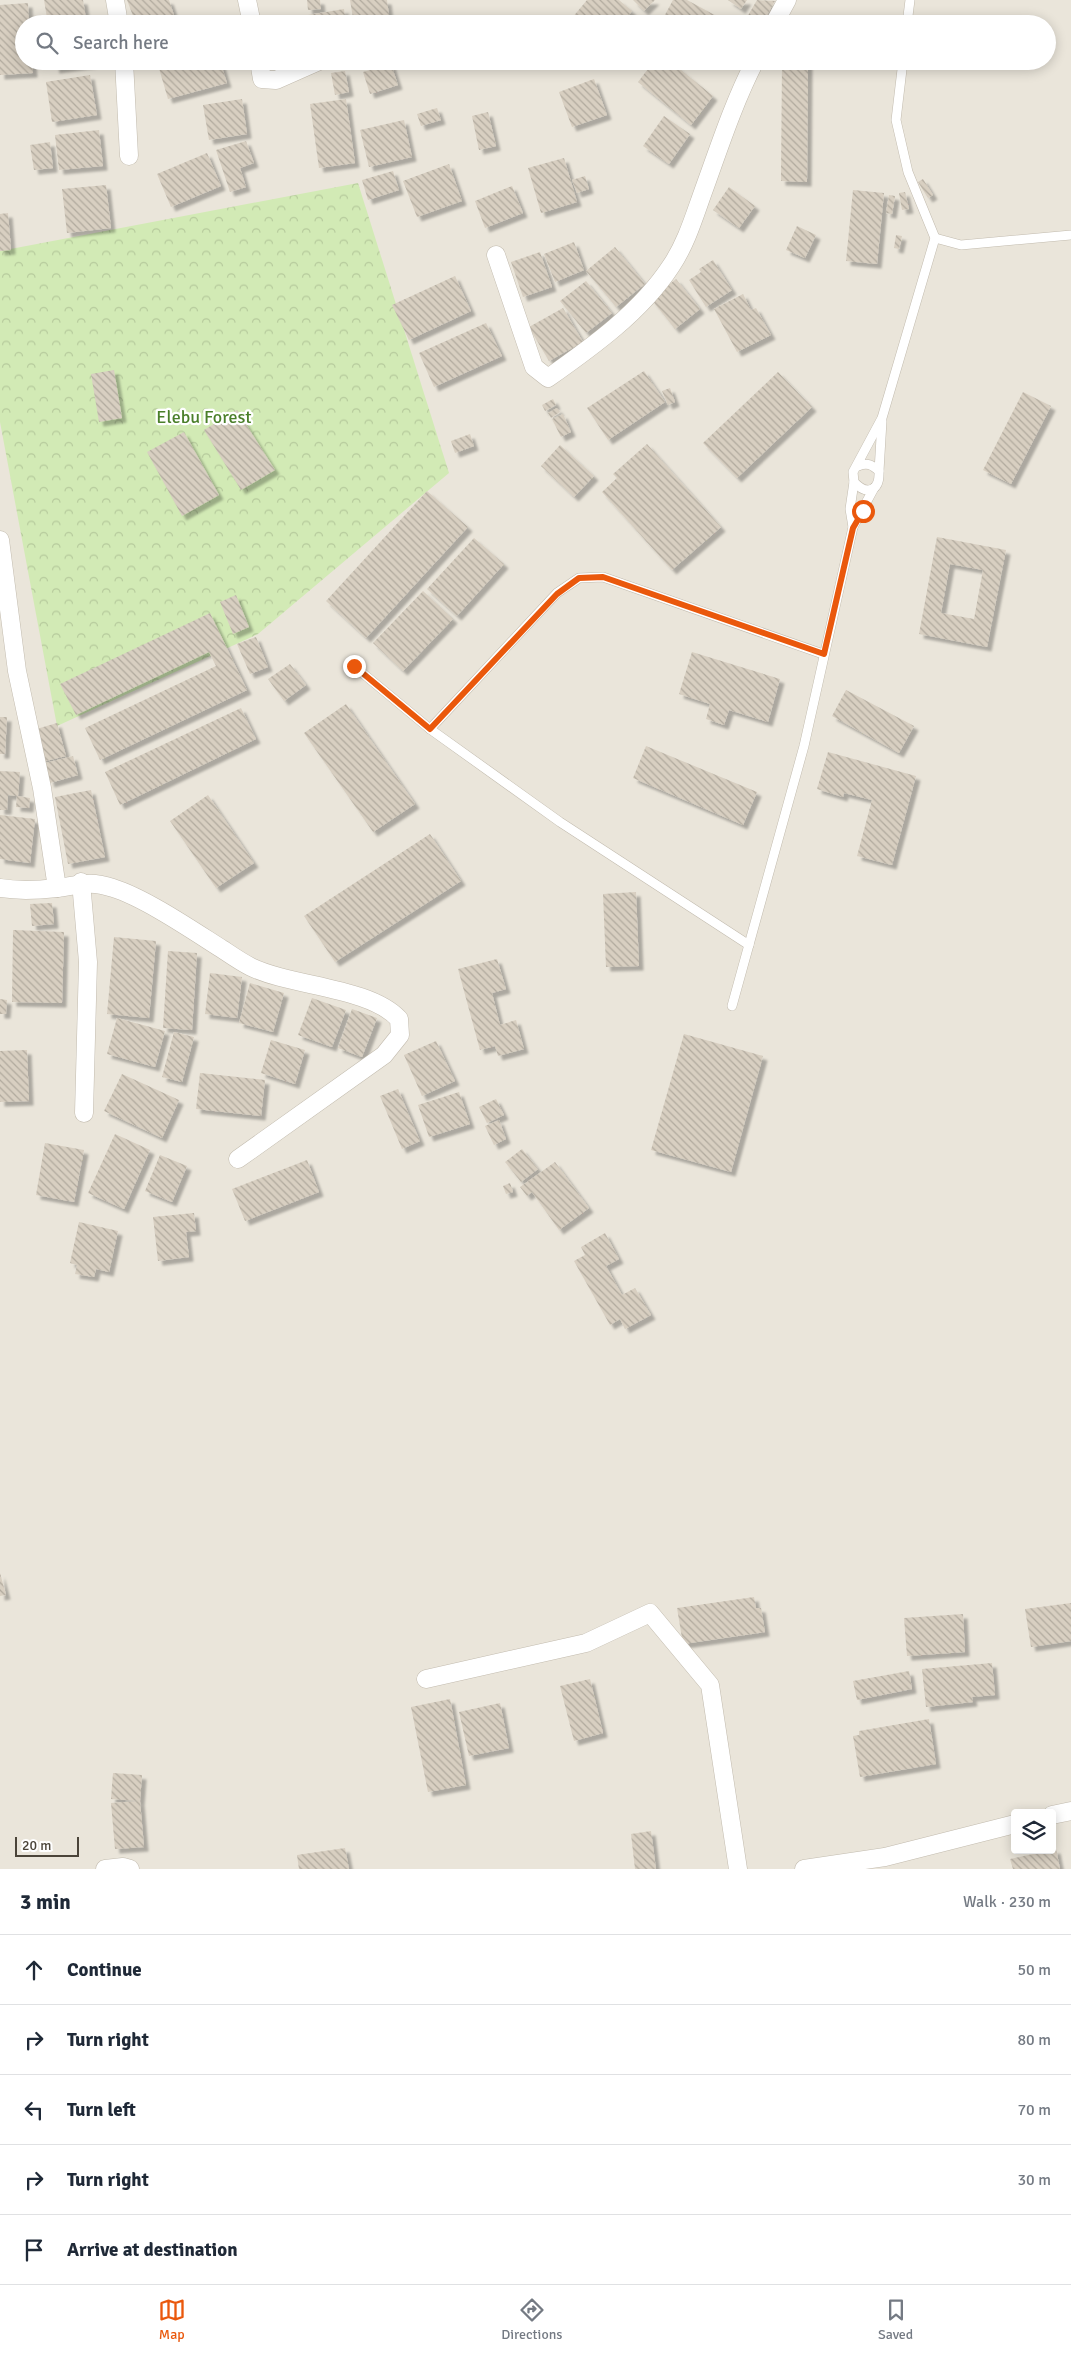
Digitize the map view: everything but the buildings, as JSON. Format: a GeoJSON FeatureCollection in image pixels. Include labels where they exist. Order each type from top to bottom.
{"type":"FeatureCollection","features":[{"type":"Feature","properties":{"kind":"street"},"geometry":{"type":"LineString","coordinates":[[115,0],[118,15]]}},
{"type":"Feature","properties":{"kind":"street"},"geometry":{"type":"LineString","coordinates":[[248,0],[250,15]]}},
{"type":"Feature","properties":{"kind":"street"},"geometry":{"type":"LineString","coordinates":[[779,15],[787,0]]}},
{"type":"Feature","properties":{"kind":"street"},"geometry":{"type":"LineString","coordinates":[[124,70],[129,156]]}},
{"type":"Feature","properties":{"kind":"street"},"geometry":{"type":"LineString","coordinates":[[260,70],[262,79],[276,80],[299,70]]}},
{"type":"Feature","properties":{"kind":"street"},"geometry":{"type":"LineString","coordinates":[[496,255],[534,367],[548,378],[593,346],[640,304],[671,266],[688,231],[736,99],[750,70]]}},
{"type":"Feature","properties":{"kind":"street"},"geometry":{"type":"LineString","coordinates":[[0,540],[8,671],[42,788],[57,888]]}},
{"type":"Feature","properties":{"kind":"street"},"geometry":{"type":"LineString","coordinates":[[81,882],[88,962],[84,1113]]}},
{"type":"Feature","properties":{"kind":"street"},"geometry":{"type":"LineString","coordinates":[[0,888],[11,890],[57,888],[81,882],[112,888],[141,901],[251,967],[309,986],[348,993],[389,1009],[399,1019],[400,1035],[384,1054],[238,1159]]}},
{"type":"Feature","properties":{"kind":"street"},"geometry":{"type":"LineString","coordinates":[[426,1679],[586,1643],[650,1614],[710,1685],[738,1869]]}},
{"type":"Feature","properties":{"kind":"street"},"geometry":{"type":"LineString","coordinates":[[1056,1814],[1071,1811]]}},
{"type":"Feature","properties":{"kind":"street"},"geometry":{"type":"LineString","coordinates":[[804,1869],[885,1857],[1011,1825]]}},
{"type":"Feature","properties":{"kind":"street"},"geometry":{"type":"LineString","coordinates":[[105,1869],[123,1867],[130,1869]]}},
{"type":"Feature","properties":{"kind":"lane"},"geometry":{"type":"LineString","coordinates":[[908,15],[910,0]]}},
{"type":"Feature","properties":{"kind":"lane"},"geometry":{"type":"LineString","coordinates":[[853,528],[850,509],[854,482],[853,472],[858,466],[882,418],[935,238],[908,172],[896,120],[902,70]]}},
{"type":"Feature","properties":{"kind":"lane"},"geometry":{"type":"LineString","coordinates":[[935,238],[961,245],[1071,235]]}},
{"type":"Feature","properties":{"kind":"lane"},"geometry":{"type":"LineString","coordinates":[[732,1006],[804,746],[853,528],[878,483],[882,418]]}},
{"type":"Feature","properties":{"kind":"lane"},"geometry":{"type":"LineString","coordinates":[[858,466],[864,464],[872,465],[879,471]]}},
{"type":"Feature","properties":{"kind":"lane"},"geometry":{"type":"LineString","coordinates":[[854,482],[861,490],[868,491],[874,488]]}},
{"type":"Feature","properties":{"kind":"lane"},"geometry":{"type":"LineString","coordinates":[[430,729],[557,594],[579,578],[603,577],[824,654]]}},
{"type":"Feature","properties":{"kind":"lane"},"geometry":{"type":"LineString","coordinates":[[354,666],[430,729],[560,822],[749,945]]}},
{"type":"Feature","properties":{"kind":"shaded area"},"geometry":{"type":"Polygon","coordinates":[[[0,0],[1071,0],[1071,1869],[0,1869],[0,0]]]}},
{"type":"Feature","properties":{"kind":"green space","name":"Elebu Forest"},"geometry":{"type":"Polygon","coordinates":[[[358,183],[449,473],[258,634],[57,726],[0,422],[0,251],[358,183]]]}},
{"type":"Feature","properties":{"kind":"route"},"geometry":{"type":"LineString","coordinates":[[354,666],[430,729],[557,594],[579,578],[603,577],[824,654],[853,528],[863,511]]}}]}
